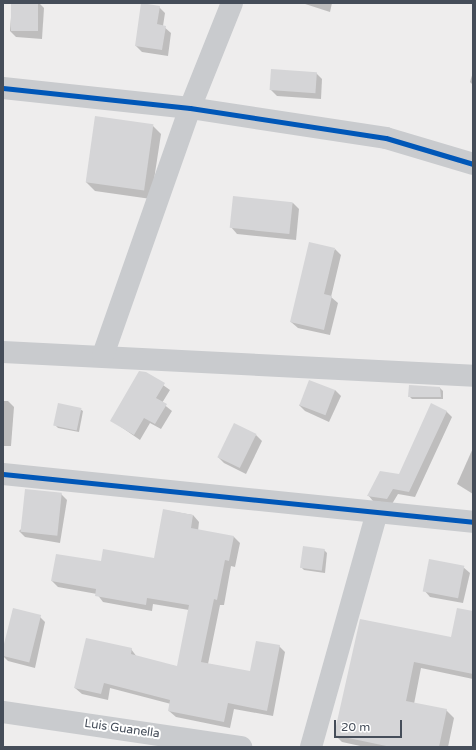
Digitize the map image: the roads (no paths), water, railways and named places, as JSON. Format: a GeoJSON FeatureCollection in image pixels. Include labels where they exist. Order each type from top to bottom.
{"type":"FeatureCollection","features":[{"type":"Feature","properties":{"kind":"street"},"geometry":{"type":"LineString","coordinates":[[103,355],[190,108],[232,3]]}},
{"type":"Feature","properties":{"kind":"street"},"geometry":{"type":"LineString","coordinates":[[3,88],[190,108],[386,138],[473,164]]}},
{"type":"Feature","properties":{"kind":"street"},"geometry":{"type":"LineString","coordinates":[[3,352],[103,355],[473,376]]}},
{"type":"Feature","properties":{"kind":"street"},"geometry":{"type":"LineString","coordinates":[[3,474],[473,522]]}},
{"type":"Feature","properties":{"kind":"street"},"geometry":{"type":"LineString","coordinates":[[311,747],[377,512]]}},
{"type":"Feature","properties":{"kind":"street","name":"Luis Guanella"},"geometry":{"type":"LineString","coordinates":[[3,712],[241,747]]}}]}
